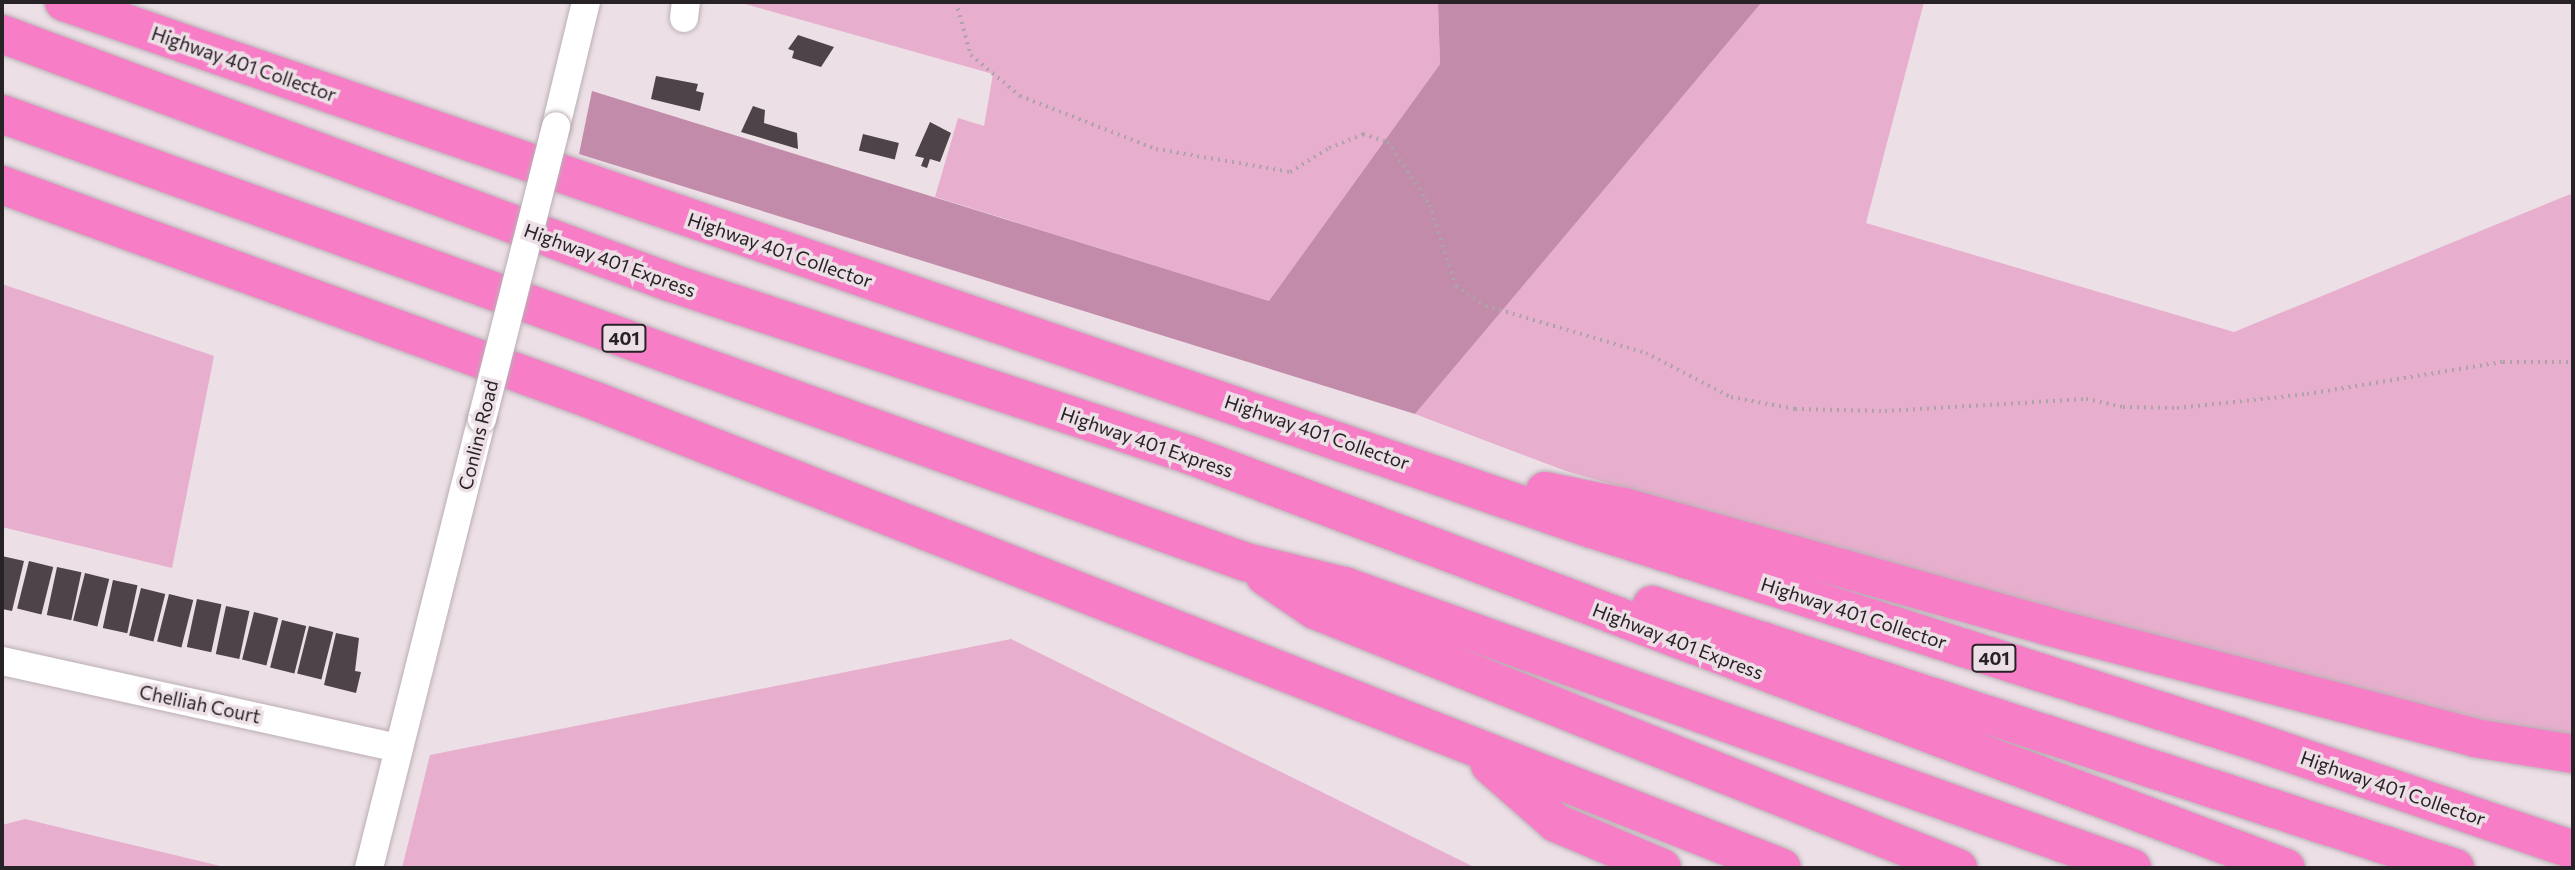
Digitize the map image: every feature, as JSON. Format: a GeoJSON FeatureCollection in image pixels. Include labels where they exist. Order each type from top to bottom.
{"type":"FeatureCollection","features":[{"type":"Feature","properties":{"kind":"highway","name":"Highway 401 Collector"},"geometry":{"type":"LineString","coordinates":[[64,2],[1416,465],[1592,529],[2239,736],[2573,850]]}},
{"type":"Feature","properties":{"kind":"highway","name":"Highway 401 Express"},"geometry":{"type":"LineString","coordinates":[[2,34],[669,282],[1190,455],[2286,868]]}},
{"type":"Feature","properties":{"kind":"highway","name":"401"},"geometry":{"type":"LineString","coordinates":[[2,114],[1246,562],[1344,586],[2132,868]]}},
{"type":"Feature","properties":{"kind":"highway"},"geometry":{"type":"LineString","coordinates":[[2,185],[598,402],[1782,868]]}},
{"type":"Feature","properties":{"kind":"highway"},"geometry":{"type":"LineString","coordinates":[[1190,455],[2455,868]]}},
{"type":"Feature","properties":{"kind":"highway"},"geometry":{"type":"LineString","coordinates":[[1416,465],[1624,507],[2060,629],[2475,738],[2573,754]]}},
{"type":"Feature","properties":{"kind":"highway"},"geometry":{"type":"LineString","coordinates":[[1246,562],[1315,610],[1958,868]]}},
{"type":"Feature","properties":{"kind":"highway"},"geometry":{"type":"LineString","coordinates":[[1470,747],[1556,823],[1662,868]]}},
{"type":"Feature","properties":{"kind":"street","name":"Conlins Road"},"geometry":{"type":"LineString","coordinates":[[369,868],[586,2]]}},
{"type":"Feature","properties":{"kind":"street","name":"Chelliah Court"},"geometry":{"type":"LineString","coordinates":[[2,661],[399,748]]}},
{"type":"Feature","properties":{"kind":"path"},"geometry":{"type":"LineString","coordinates":[[956,2],[971,55],[1020,96],[1156,149],[1290,172],[1329,148],[1363,134],[1388,142],[1430,205],[1456,286],[1486,306],[1646,353],[1731,397],[1795,409],[1885,411],[2085,399],[2123,407],[2177,408],[2307,394],[2503,362],[2573,362]]}},
{"type":"Feature","properties":{"kind":"shaded area"},"geometry":{"type":"Polygon","coordinates":[[[738,2],[1438,2],[1440,64],[1269,301],[935,197],[958,118],[984,126],[993,74],[738,2]]]}},
{"type":"Feature","properties":{"kind":"shaded area"},"geometry":{"type":"Polygon","coordinates":[[[1438,2],[1762,2],[1415,414],[579,154],[592,91],[1269,301],[1440,64],[1438,2]]]}},
{"type":"Feature","properties":{"kind":"shaded area"},"geometry":{"type":"Polygon","coordinates":[[[1762,2],[1924,2],[1866,223],[2234,332],[2573,193],[2573,735],[2483,723],[2025,603],[1566,471],[1415,414],[1762,2]]]}},
{"type":"Feature","properties":{"kind":"shaded area"},"geometry":{"type":"Polygon","coordinates":[[[2,284],[214,356],[172,568],[2,527],[2,284]]]}},
{"type":"Feature","properties":{"kind":"shaded area"},"geometry":{"type":"Polygon","coordinates":[[[1011,639],[1476,868],[402,868],[430,755],[1011,639]]]}},
{"type":"Feature","properties":{"kind":"shaded area"},"geometry":{"type":"Polygon","coordinates":[[[25,819],[229,868],[2,868],[2,825],[25,819]]]}},
{"type":"Feature","properties":{"kind":"building"},"geometry":{"type":"Polygon","coordinates":[[[798,35],[834,47],[821,67],[792,58],[794,51],[788,49],[798,35]]]}},
{"type":"Feature","properties":{"kind":"building"},"geometry":{"type":"Polygon","coordinates":[[[656,76],[698,84],[696,91],[704,93],[700,111],[651,99],[656,76]]]}},
{"type":"Feature","properties":{"kind":"building"},"geometry":{"type":"Polygon","coordinates":[[[753,106],[765,110],[764,123],[797,133],[798,149],[741,132],[753,106]]]}},
{"type":"Feature","properties":{"kind":"building"},"geometry":{"type":"Polygon","coordinates":[[[930,122],[951,133],[940,162],[930,159],[927,168],[921,166],[924,158],[915,156],[930,122]]]}},
{"type":"Feature","properties":{"kind":"building"},"geometry":{"type":"Polygon","coordinates":[[[863,134],[899,143],[895,159],[859,150],[863,134]]]}},
{"type":"Feature","properties":{"kind":"building"},"geometry":{"type":"Polygon","coordinates":[[[2,556],[24,561],[12,611],[2,609],[2,556]]]}},
{"type":"Feature","properties":{"kind":"building"},"geometry":{"type":"Polygon","coordinates":[[[29,561],[53,567],[41,615],[17,609],[29,561]]]}},
{"type":"Feature","properties":{"kind":"building"},"geometry":{"type":"Polygon","coordinates":[[[57,567],[81,572],[71,620],[47,615],[57,567]]]}},
{"type":"Feature","properties":{"kind":"building"},"geometry":{"type":"Polygon","coordinates":[[[85,573],[109,579],[97,627],[73,621],[85,573]]]}},
{"type":"Feature","properties":{"kind":"building"},"geometry":{"type":"Polygon","coordinates":[[[113,580],[137,585],[127,633],[103,628],[113,580]]]}},
{"type":"Feature","properties":{"kind":"building"},"geometry":{"type":"Polygon","coordinates":[[[141,588],[165,594],[153,642],[129,636],[141,588]]]}},
{"type":"Feature","properties":{"kind":"building"},"geometry":{"type":"Polygon","coordinates":[[[169,594],[193,600],[181,648],[157,642],[169,594]]]}},
{"type":"Feature","properties":{"kind":"building"},"geometry":{"type":"Polygon","coordinates":[[[197,599],[221,604],[211,652],[187,647],[197,599]]]}},
{"type":"Feature","properties":{"kind":"building"},"geometry":{"type":"Polygon","coordinates":[[[226,606],[249,611],[239,659],[216,654],[226,606]]]}},
{"type":"Feature","properties":{"kind":"building"},"geometry":{"type":"Polygon","coordinates":[[[254,612],[278,618],[266,666],[242,660],[254,612]]]}},
{"type":"Feature","properties":{"kind":"building"},"geometry":{"type":"Polygon","coordinates":[[[282,620],[306,626],[294,674],[270,668],[282,620]]]}},
{"type":"Feature","properties":{"kind":"building"},"geometry":{"type":"Polygon","coordinates":[[[309,626],[333,632],[321,680],[297,674],[309,626]]]}},
{"type":"Feature","properties":{"kind":"building"},"geometry":{"type":"Polygon","coordinates":[[[336,633],[359,638],[355,671],[361,672],[356,693],[324,685],[336,633]]]}}]}
